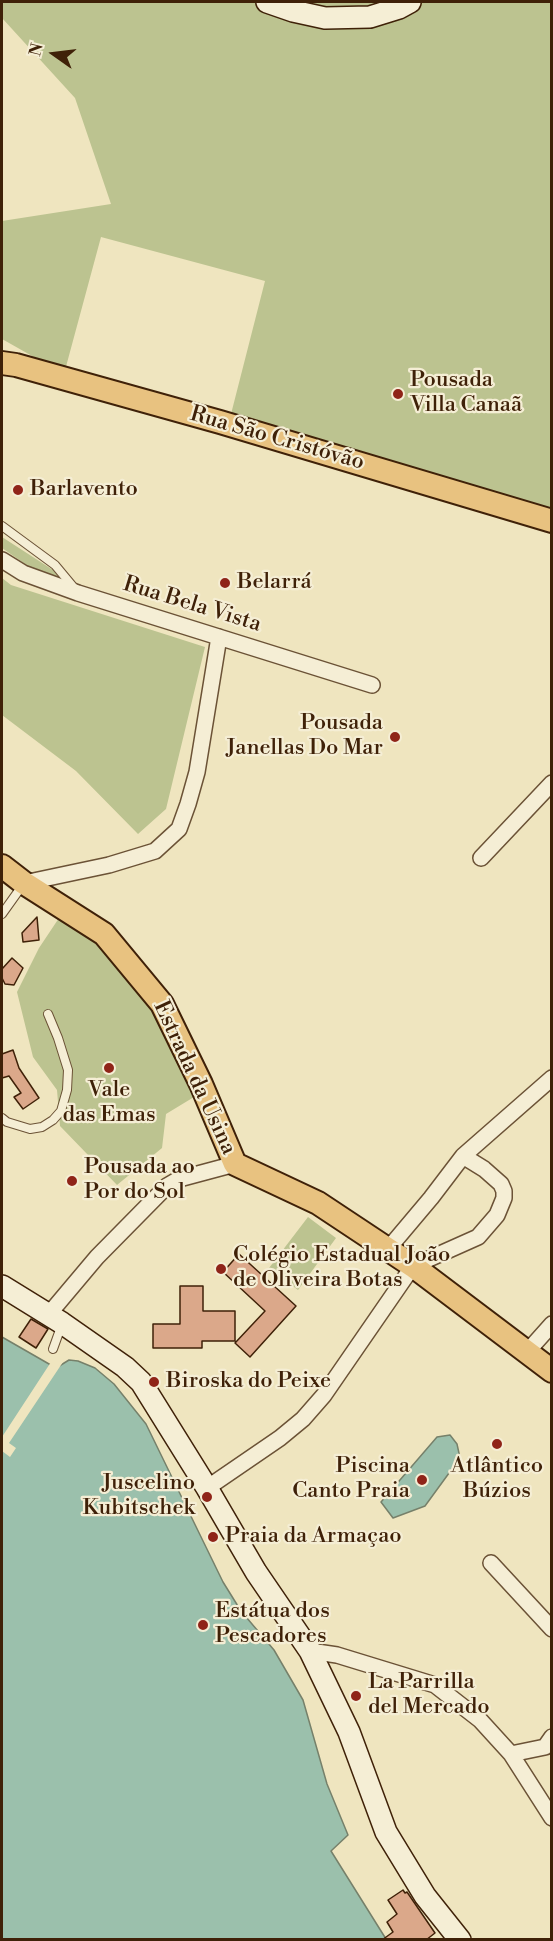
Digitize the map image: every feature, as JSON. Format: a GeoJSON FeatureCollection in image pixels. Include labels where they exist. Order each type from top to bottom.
{"type":"FeatureCollection","features":[{"type":"Feature","properties":{"kind":"main road","name":"Rua São Cristóvão"},"geometry":{"type":"LineString","coordinates":[[2,363],[220,422],[552,521]]}},
{"type":"Feature","properties":{"kind":"main road","name":"Estrada da Usina"},"geometry":{"type":"LineString","coordinates":[[2,866],[24,883],[104,934],[162,1004],[201,1084],[235,1164],[318,1203],[413,1266],[552,1371]]}},
{"type":"Feature","properties":{"kind":"street"},"geometry":{"type":"LineString","coordinates":[[267,2],[325,18],[370,17],[410,2]]}},
{"type":"Feature","properties":{"kind":"street","name":"Rua Bela Vista"},"geometry":{"type":"LineString","coordinates":[[2,560],[23,573],[78,593],[372,685]]}},
{"type":"Feature","properties":{"kind":"street"},"geometry":{"type":"LineString","coordinates":[[24,883],[109,865],[155,851],[178,829],[189,804],[197,772],[219,637]]}},
{"type":"Feature","properties":{"kind":"street"},"geometry":{"type":"LineString","coordinates":[[482,858],[552,783]]}},
{"type":"Feature","properties":{"kind":"street"},"geometry":{"type":"LineString","coordinates":[[388,1249],[463,1156],[552,1078]]}},
{"type":"Feature","properties":{"kind":"street"},"geometry":{"type":"LineString","coordinates":[[207,1488],[280,1438],[303,1419],[324,1395],[413,1266],[478,1238],[497,1215],[503,1203],[504,1191],[501,1184],[484,1169],[463,1156]]}},
{"type":"Feature","properties":{"kind":"street"},"geometry":{"type":"LineString","coordinates":[[55,1318],[97,1257],[167,1185],[179,1179],[235,1164]]}},
{"type":"Feature","properties":{"kind":"street"},"geometry":{"type":"LineString","coordinates":[[2,1286],[55,1318],[125,1367],[141,1382],[256,1572],[310,1652],[349,1731],[386,1832],[425,1896],[460,1940]]}},
{"type":"Feature","properties":{"kind":"street"},"geometry":{"type":"LineString","coordinates":[[526,1352],[552,1324]]}},
{"type":"Feature","properties":{"kind":"street"},"geometry":{"type":"LineString","coordinates":[[491,1563],[552,1629]]}},
{"type":"Feature","properties":{"kind":"street"},"geometry":{"type":"LineString","coordinates":[[310,1652],[338,1655],[435,1684],[480,1720],[511,1754],[552,1818]]}},
{"type":"Feature","properties":{"kind":"street"},"geometry":{"type":"LineString","coordinates":[[511,1754],[549,1743]]}},
{"type":"Feature","properties":{"kind":"lane"},"geometry":{"type":"LineString","coordinates":[[2,526],[56,565],[78,593]]}},
{"type":"Feature","properties":{"kind":"lane"},"geometry":{"type":"LineString","coordinates":[[2,914],[24,883]]}},
{"type":"Feature","properties":{"kind":"lane"},"geometry":{"type":"LineString","coordinates":[[2,1118],[7,1122],[30,1129],[42,1127],[61,1111],[67,1090],[68,1070],[48,1014]]}},
{"type":"Feature","properties":{"kind":"lane"},"geometry":{"type":"LineString","coordinates":[[53,1349],[55,1318]]}},
{"type":"Feature","properties":{"kind":"shaded area"},"geometry":{"type":"Polygon","coordinates":[[[2,2],[551,2],[551,508],[230,418],[265,281],[101,237],[64,374],[2,339],[2,221],[111,204],[75,98],[2,18],[2,2]]]}},
{"type":"Feature","properties":{"kind":"shaded area"},"geometry":{"type":"Polygon","coordinates":[[[2,537],[53,570],[63,582],[28,566],[2,548],[2,537]]]}},
{"type":"Feature","properties":{"kind":"shaded area"},"geometry":{"type":"Polygon","coordinates":[[[2,578],[11,585],[205,647],[166,809],[138,834],[76,771],[2,715],[2,578]]]}},
{"type":"Feature","properties":{"kind":"shaded area"},"geometry":{"type":"Polygon","coordinates":[[[59,918],[97,943],[156,1012],[194,1097],[166,1114],[162,1148],[117,1185],[60,1126],[57,1090],[33,1057],[17,992],[39,948],[59,918]]]}},
{"type":"Feature","properties":{"kind":"shaded area"},"geometry":{"type":"Polygon","coordinates":[[[308,1217],[336,1238],[298,1290],[269,1268],[308,1217]]]}},
{"type":"Feature","properties":{"kind":"shaded area"},"geometry":{"type":"Polygon","coordinates":[[[2,1337],[56,1368],[69,1360],[95,1368],[114,1384],[146,1424],[223,1582],[241,1611],[274,1650],[303,1700],[327,1784],[348,1835],[331,1851],[386,1939],[2,1939],[2,1337]]]}},
{"type":"Feature","properties":{"kind":"shaded area","name":"Piscina Canto Praia"},"geometry":{"type":"Polygon","coordinates":[[[450,1435],[457,1444],[460,1458],[425,1506],[393,1518],[381,1502],[437,1437],[450,1435]]]}},
{"type":"Feature","properties":{"kind":"pier"},"geometry":{"type":"Polygon","coordinates":[[[65,1359],[9,1443],[16,1448],[10,1457],[2,1451],[2,1437],[51,1362],[56,1364],[65,1359]]]}},
{"type":"Feature","properties":{"kind":"building"},"geometry":{"type":"Polygon","coordinates":[[[37,917],[39,940],[23,942],[22,933],[37,917]]]}},
{"type":"Feature","properties":{"kind":"building"},"geometry":{"type":"Polygon","coordinates":[[[12,958],[23,968],[14,985],[5,984],[2,978],[2,969],[12,958]]]}},
{"type":"Feature","properties":{"kind":"building"},"geometry":{"type":"Polygon","coordinates":[[[13,1050],[19,1068],[39,1098],[23,1109],[14,1097],[21,1093],[9,1076],[2,1078],[2,1054],[13,1050]]]}},
{"type":"Feature","properties":{"kind":"building"},"geometry":{"type":"Polygon","coordinates":[[[239,1254],[296,1306],[250,1357],[235,1343],[265,1311],[223,1272],[239,1254]]]}},
{"type":"Feature","properties":{"kind":"building"},"geometry":{"type":"Polygon","coordinates":[[[180,1286],[203,1286],[203,1311],[235,1311],[235,1341],[202,1341],[202,1348],[153,1348],[153,1324],[180,1324],[180,1286]]]}},
{"type":"Feature","properties":{"kind":"building"},"geometry":{"type":"Polygon","coordinates":[[[31,1319],[48,1329],[36,1348],[19,1337],[31,1319]]]}},
{"type":"Feature","properties":{"kind":"building"},"geometry":{"type":"Polygon","coordinates":[[[403,1890],[407,1892],[435,1933],[426,1940],[382,1940],[393,1932],[387,1922],[397,1914],[388,1900],[403,1890]]]}},
{"type":"Feature","properties":{"kind":"place","name":"Pousada Villa Canaã"},"geometry":{"type":"Point","coordinates":[398,394]}},
{"type":"Feature","properties":{"kind":"place","name":"Barlavento"},"geometry":{"type":"Point","coordinates":[18,490]}},
{"type":"Feature","properties":{"kind":"place","name":"Belarrá"},"geometry":{"type":"Point","coordinates":[225,583]}},
{"type":"Feature","properties":{"kind":"place","name":"Pousada Janellas Do Mar"},"geometry":{"type":"Point","coordinates":[395,737]}},
{"type":"Feature","properties":{"kind":"place","name":"Vale das Emas"},"geometry":{"type":"Point","coordinates":[109,1068]}},
{"type":"Feature","properties":{"kind":"place","name":"Pousada ao Por do Sol"},"geometry":{"type":"Point","coordinates":[72,1181]}},
{"type":"Feature","properties":{"kind":"place","name":"Colégio Estadual João de Oliveira Botas"},"geometry":{"type":"Point","coordinates":[221,1269]}},
{"type":"Feature","properties":{"kind":"place","name":"Biroska do Peixe"},"geometry":{"type":"Point","coordinates":[154,1382]}},
{"type":"Feature","properties":{"kind":"place","name":"Atlântico Búzios"},"geometry":{"type":"Point","coordinates":[497,1444]}},
{"type":"Feature","properties":{"kind":"place","name":"Piscina Canto Praia"},"geometry":{"type":"Point","coordinates":[422,1480]}},
{"type":"Feature","properties":{"kind":"place","name":"Juscelino Kubitschek"},"geometry":{"type":"Point","coordinates":[207,1497]}},
{"type":"Feature","properties":{"kind":"place","name":"Praia da Armaçao"},"geometry":{"type":"Point","coordinates":[213,1537]}},
{"type":"Feature","properties":{"kind":"place","name":"Estátua dos Pescadores"},"geometry":{"type":"Point","coordinates":[203,1625]}},
{"type":"Feature","properties":{"kind":"place","name":"La Parrilla del Mercado"},"geometry":{"type":"Point","coordinates":[356,1696]}}]}
